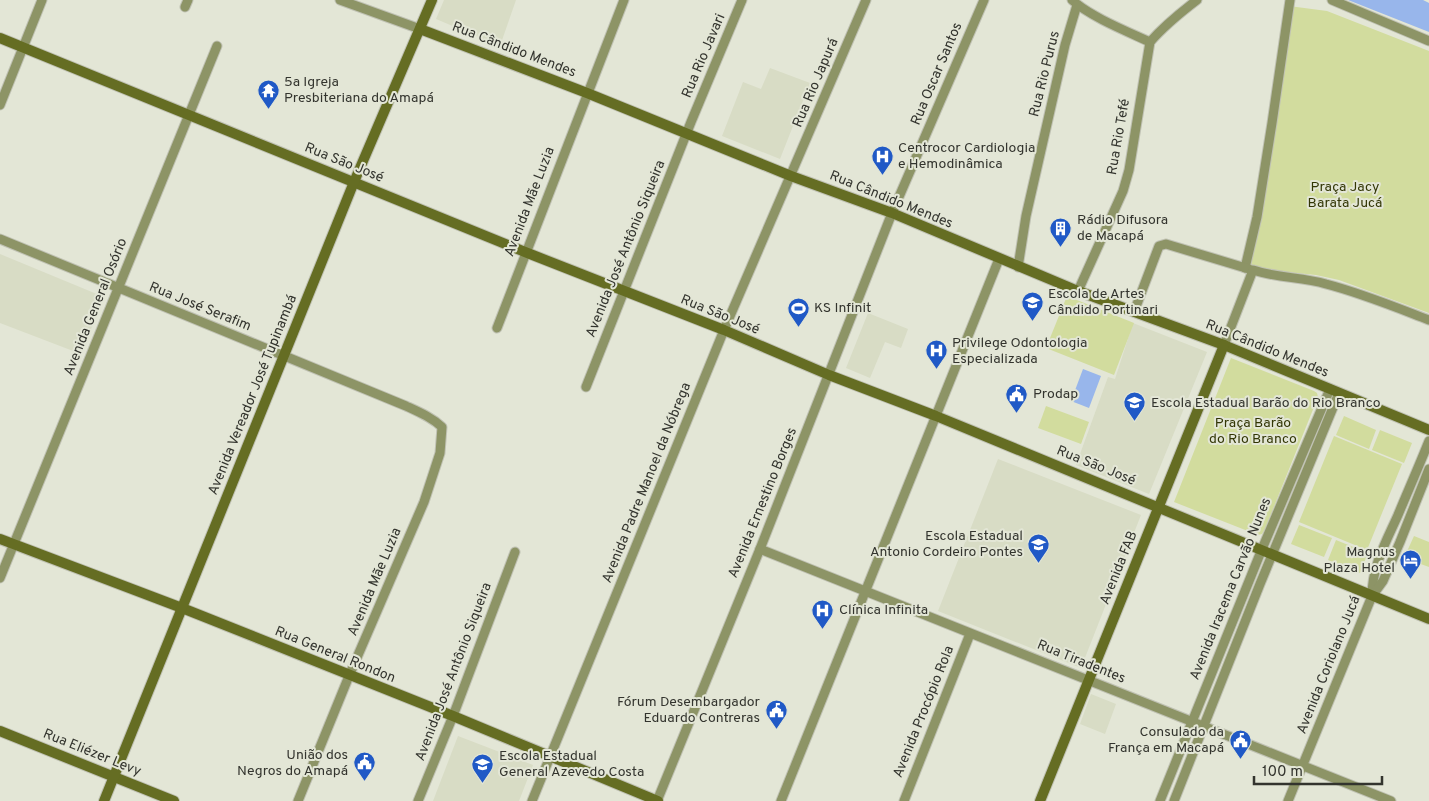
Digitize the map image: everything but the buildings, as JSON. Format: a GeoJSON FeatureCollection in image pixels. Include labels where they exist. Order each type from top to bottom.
{"type":"FeatureCollection","features":[{"type":"Feature","properties":{"kind":"street"},"geometry":{"type":"LineString","coordinates":[[0,105],[42,0]]}},
{"type":"Feature","properties":{"kind":"street","name":"Rua Cândido Mendes"},"geometry":{"type":"LineString","coordinates":[[340,0],[588,90],[791,176],[892,213],[1078,291],[1224,345],[1429,430]]}},
{"type":"Feature","properties":{"kind":"street","name":"Avenida Vereador José Tupinambá"},"geometry":{"type":"LineString","coordinates":[[104,801],[354,182],[432,0]]}},
{"type":"Feature","properties":{"kind":"street","name":"Avenida Mãe Luzia"},"geometry":{"type":"LineString","coordinates":[[497,328],[624,0]]}},
{"type":"Feature","properties":{"kind":"street","name":"Rua Rio Javari"},"geometry":{"type":"LineString","coordinates":[[691,122],[742,0]]}},
{"type":"Feature","properties":{"kind":"street","name":"Rua Rio Japurá"},"geometry":{"type":"LineString","coordinates":[[791,176],[866,0]]}},
{"type":"Feature","properties":{"kind":"street","name":"Rua Oscar Santos"},"geometry":{"type":"LineString","coordinates":[[892,213],[984,0]]}},
{"type":"Feature","properties":{"kind":"street"},"geometry":{"type":"LineString","coordinates":[[1074,2],[1102,19],[1150,42],[1197,0]]}},
{"type":"Feature","properties":{"kind":"street"},"geometry":{"type":"LineString","coordinates":[[1224,345],[1249,269],[1290,0]]}},
{"type":"Feature","properties":{"kind":"street"},"geometry":{"type":"LineString","coordinates":[[1332,0],[1429,41]]}},
{"type":"Feature","properties":{"kind":"street","name":"Rua Rio Purus"},"geometry":{"type":"LineString","coordinates":[[1018,267],[1028,206],[1074,2]]}},
{"type":"Feature","properties":{"kind":"street","name":"Rua São José"},"geometry":{"type":"LineString","coordinates":[[0,38],[188,116],[1158,506],[1429,619]]}},
{"type":"Feature","properties":{"kind":"street","name":"Rua Rio Tefé"},"geometry":{"type":"LineString","coordinates":[[1078,291],[1123,191],[1129,170],[1150,42]]}},
{"type":"Feature","properties":{"kind":"street","name":"Avenida General Osório"},"geometry":{"type":"LineString","coordinates":[[0,578],[217,46]]}},
{"type":"Feature","properties":{"kind":"street","name":"Avenida José Antônio Siqueira"},"geometry":{"type":"LineString","coordinates":[[586,386],[691,122]]}},
{"type":"Feature","properties":{"kind":"street","name":"Avenida Padre Manoel da Nóbrega"},"geometry":{"type":"LineString","coordinates":[[532,801],[724,330],[791,176]]}},
{"type":"Feature","properties":{"kind":"street","name":"Avenida Ernestino Borges"},"geometry":{"type":"LineString","coordinates":[[657,801],[760,548],[892,213]]}},
{"type":"Feature","properties":{"kind":"street","name":"Rua José Serafim"},"geometry":{"type":"LineString","coordinates":[[0,239],[422,413],[435,420],[442,427]]}},
{"type":"Feature","properties":{"kind":"street"},"geometry":{"type":"LineString","coordinates":[[1134,312],[1158,246],[1166,244],[1249,269],[1326,284],[1429,320]]}},
{"type":"Feature","properties":{"kind":"street"},"geometry":{"type":"LineString","coordinates":[[781,801],[999,259]]}},
{"type":"Feature","properties":{"kind":"street","name":"Avenida FAB"},"geometry":{"type":"LineString","coordinates":[[1040,801],[1224,345]]}},
{"type":"Feature","properties":{"kind":"street","name":"Avenida Iracema Carvão Nunes"},"geometry":{"type":"LineString","coordinates":[[1160,801],[1262,549],[1334,391]]}},
{"type":"Feature","properties":{"kind":"street","name":"Avenida Iracema Carvão Nunes"},"geometry":{"type":"LineString","coordinates":[[1174,801],[1273,554],[1334,391]]}},
{"type":"Feature","properties":{"kind":"street","name":"Avenida Mãe Luzia"},"geometry":{"type":"LineString","coordinates":[[298,801],[349,676],[414,526],[440,453],[442,427]]}},
{"type":"Feature","properties":{"kind":"street","name":"Avenida Coriolano Jucá"},"geometry":{"type":"LineString","coordinates":[[1372,596],[1372,582],[1382,550],[1429,440]]}},
{"type":"Feature","properties":{"kind":"street","name":"Avenida Coriolano Jucá"},"geometry":{"type":"LineString","coordinates":[[1288,801],[1372,596],[1381,584],[1400,542],[1429,469]]}},
{"type":"Feature","properties":{"kind":"street","name":"Rua General Rondon"},"geometry":{"type":"LineString","coordinates":[[0,539],[182,608],[453,716],[657,801]]}},
{"type":"Feature","properties":{"kind":"street","name":"Rua Tiradentes"},"geometry":{"type":"LineString","coordinates":[[760,548],[970,634],[1391,801]]}},
{"type":"Feature","properties":{"kind":"street","name":"Avenida José Antônio Siqueira"},"geometry":{"type":"LineString","coordinates":[[418,801],[516,552]]}},
{"type":"Feature","properties":{"kind":"street","name":"Avenida Procópio Rola"},"geometry":{"type":"LineString","coordinates":[[904,801],[970,634]]}},
{"type":"Feature","properties":{"kind":"street","name":"Rua Eliézer Levy"},"geometry":{"type":"LineString","coordinates":[[0,731],[174,801]]}},
{"type":"Feature","properties":{"kind":"shaded area"},"geometry":{"type":"Polygon","coordinates":[[[444,0],[516,0],[500,46],[436,19],[444,0]]]}},
{"type":"Feature","properties":{"kind":"shaded area"},"geometry":{"type":"Polygon","coordinates":[[[770,68],[810,83],[780,159],[722,136],[743,82],[761,89],[770,68]]]}},
{"type":"Feature","properties":{"kind":"shaded area"},"geometry":{"type":"Polygon","coordinates":[[[0,254],[104,297],[81,354],[0,323],[0,254]]]}},
{"type":"Feature","properties":{"kind":"shaded area"},"geometry":{"type":"Polygon","coordinates":[[[868,313],[908,329],[901,348],[885,342],[870,378],[846,368],[868,313]]]}},
{"type":"Feature","properties":{"kind":"shaded area","name":"Escola Estadual Barão do Rio Branco"},"geometry":{"type":"Polygon","coordinates":[[[1133,323],[1207,352],[1149,494],[1076,465],[1108,377],[1115,379],[1133,323]]]}},
{"type":"Feature","properties":{"kind":"shaded area","name":"Escola Estadual Antonio Cordeiro Pontes"},"geometry":{"type":"Polygon","coordinates":[[[998,459],[1141,515],[1081,668],[938,611],[998,459]]]}},
{"type":"Feature","properties":{"kind":"shaded area"},"geometry":{"type":"Polygon","coordinates":[[[1091,694],[1116,704],[1105,734],[1080,724],[1091,694]]]}},
{"type":"Feature","properties":{"kind":"shaded area","name":"Escola Estadual General Azevedo Costa"},"geometry":{"type":"Polygon","coordinates":[[[458,736],[533,765],[519,801],[433,801],[458,736]]]}},
{"type":"Feature","properties":{"kind":"green space","name":"Praça Jacy Barata Jucá"},"geometry":{"type":"Polygon","coordinates":[[[1289,6],[1327,11],[1429,51],[1429,313],[1339,280],[1316,275],[1258,269],[1250,266],[1289,6]]]}},
{"type":"Feature","properties":{"kind":"green space"},"geometry":{"type":"Polygon","coordinates":[[[1067,296],[1134,323],[1114,375],[1046,348],[1067,296]]]}},
{"type":"Feature","properties":{"kind":"green space","name":"Praça Barão do Rio Branco"},"geometry":{"type":"Polygon","coordinates":[[[1231,358],[1314,391],[1318,397],[1265,529],[1262,534],[1258,535],[1174,502],[1231,358]]]}},
{"type":"Feature","properties":{"kind":"green space"},"geometry":{"type":"Polygon","coordinates":[[[1046,406],[1089,422],[1081,444],[1038,428],[1046,406]]]}},
{"type":"Feature","properties":{"kind":"green space"},"geometry":{"type":"Polygon","coordinates":[[[1344,416],[1376,430],[1369,449],[1336,435],[1344,416]]]}},
{"type":"Feature","properties":{"kind":"green space"},"geometry":{"type":"Polygon","coordinates":[[[1380,430],[1412,443],[1404,463],[1372,450],[1380,430]]]}},
{"type":"Feature","properties":{"kind":"green space"},"geometry":{"type":"Polygon","coordinates":[[[1334,436],[1402,464],[1367,550],[1299,522],[1334,436]]]}},
{"type":"Feature","properties":{"kind":"green space"},"geometry":{"type":"Polygon","coordinates":[[[1299,525],[1332,538],[1324,557],[1291,544],[1299,525]]]}},
{"type":"Feature","properties":{"kind":"green space"},"geometry":{"type":"Polygon","coordinates":[[[1414,536],[1429,542],[1429,567],[1404,558],[1414,536]]]}},
{"type":"Feature","properties":{"kind":"green space"},"geometry":{"type":"Polygon","coordinates":[[[1336,540],[1368,553],[1360,573],[1328,560],[1336,540]]]}},
{"type":"Feature","properties":{"kind":"water"},"geometry":{"type":"Polygon","coordinates":[[[1348,0],[1423,0],[1429,3],[1429,32],[1348,0]]]}},
{"type":"Feature","properties":{"kind":"water"},"geometry":{"type":"Polygon","coordinates":[[[1083,369],[1101,376],[1089,408],[1071,401],[1083,369]]]}},
{"type":"Feature","properties":{"kind":"place","name":"5a Igreja Presbiteriana do Amapá"},"geometry":{"type":"Point","coordinates":[268,109]}},
{"type":"Feature","properties":{"kind":"place","name":"Centrocor Cardiologia e Hemodinâmica"},"geometry":{"type":"Point","coordinates":[882,175]}},
{"type":"Feature","properties":{"kind":"place","name":"Rádio Difusora de Macapá"},"geometry":{"type":"Point","coordinates":[1061,247]}},
{"type":"Feature","properties":{"kind":"place","name":"Escola de Artes Cândido Portinari"},"geometry":{"type":"Point","coordinates":[1032,321]}},
{"type":"Feature","properties":{"kind":"place","name":"KS Infinit"},"geometry":{"type":"Point","coordinates":[798,327]}},
{"type":"Feature","properties":{"kind":"place","name":"Privilege Odontologia Especializada"},"geometry":{"type":"Point","coordinates":[936,370]}},
{"type":"Feature","properties":{"kind":"place","name":"Prodap"},"geometry":{"type":"Point","coordinates":[1017,413]}},
{"type":"Feature","properties":{"kind":"place","name":"Escola Estadual Barão do Rio Branco"},"geometry":{"type":"Point","coordinates":[1135,422]}},
{"type":"Feature","properties":{"kind":"place","name":"Escola Estadual Antonio Cordeiro Pontes"},"geometry":{"type":"Point","coordinates":[1039,563]}},
{"type":"Feature","properties":{"kind":"place","name":"Magnus Plaza Hotel"},"geometry":{"type":"Point","coordinates":[1411,579]}},
{"type":"Feature","properties":{"kind":"place","name":"Clínica Infinita"},"geometry":{"type":"Point","coordinates":[823,629]}},
{"type":"Feature","properties":{"kind":"place","name":"Fórum Desembargador Eduardo Contreras"},"geometry":{"type":"Point","coordinates":[776,729]}},
{"type":"Feature","properties":{"kind":"place","name":"Consulado da França em Macapá"},"geometry":{"type":"Point","coordinates":[1240,759]}},
{"type":"Feature","properties":{"kind":"place","name":"União dos Negros do Amapá"},"geometry":{"type":"Point","coordinates":[364,782]}},
{"type":"Feature","properties":{"kind":"place","name":"Escola Estadual General Azevedo Costa"},"geometry":{"type":"Point","coordinates":[483,783]}}]}
